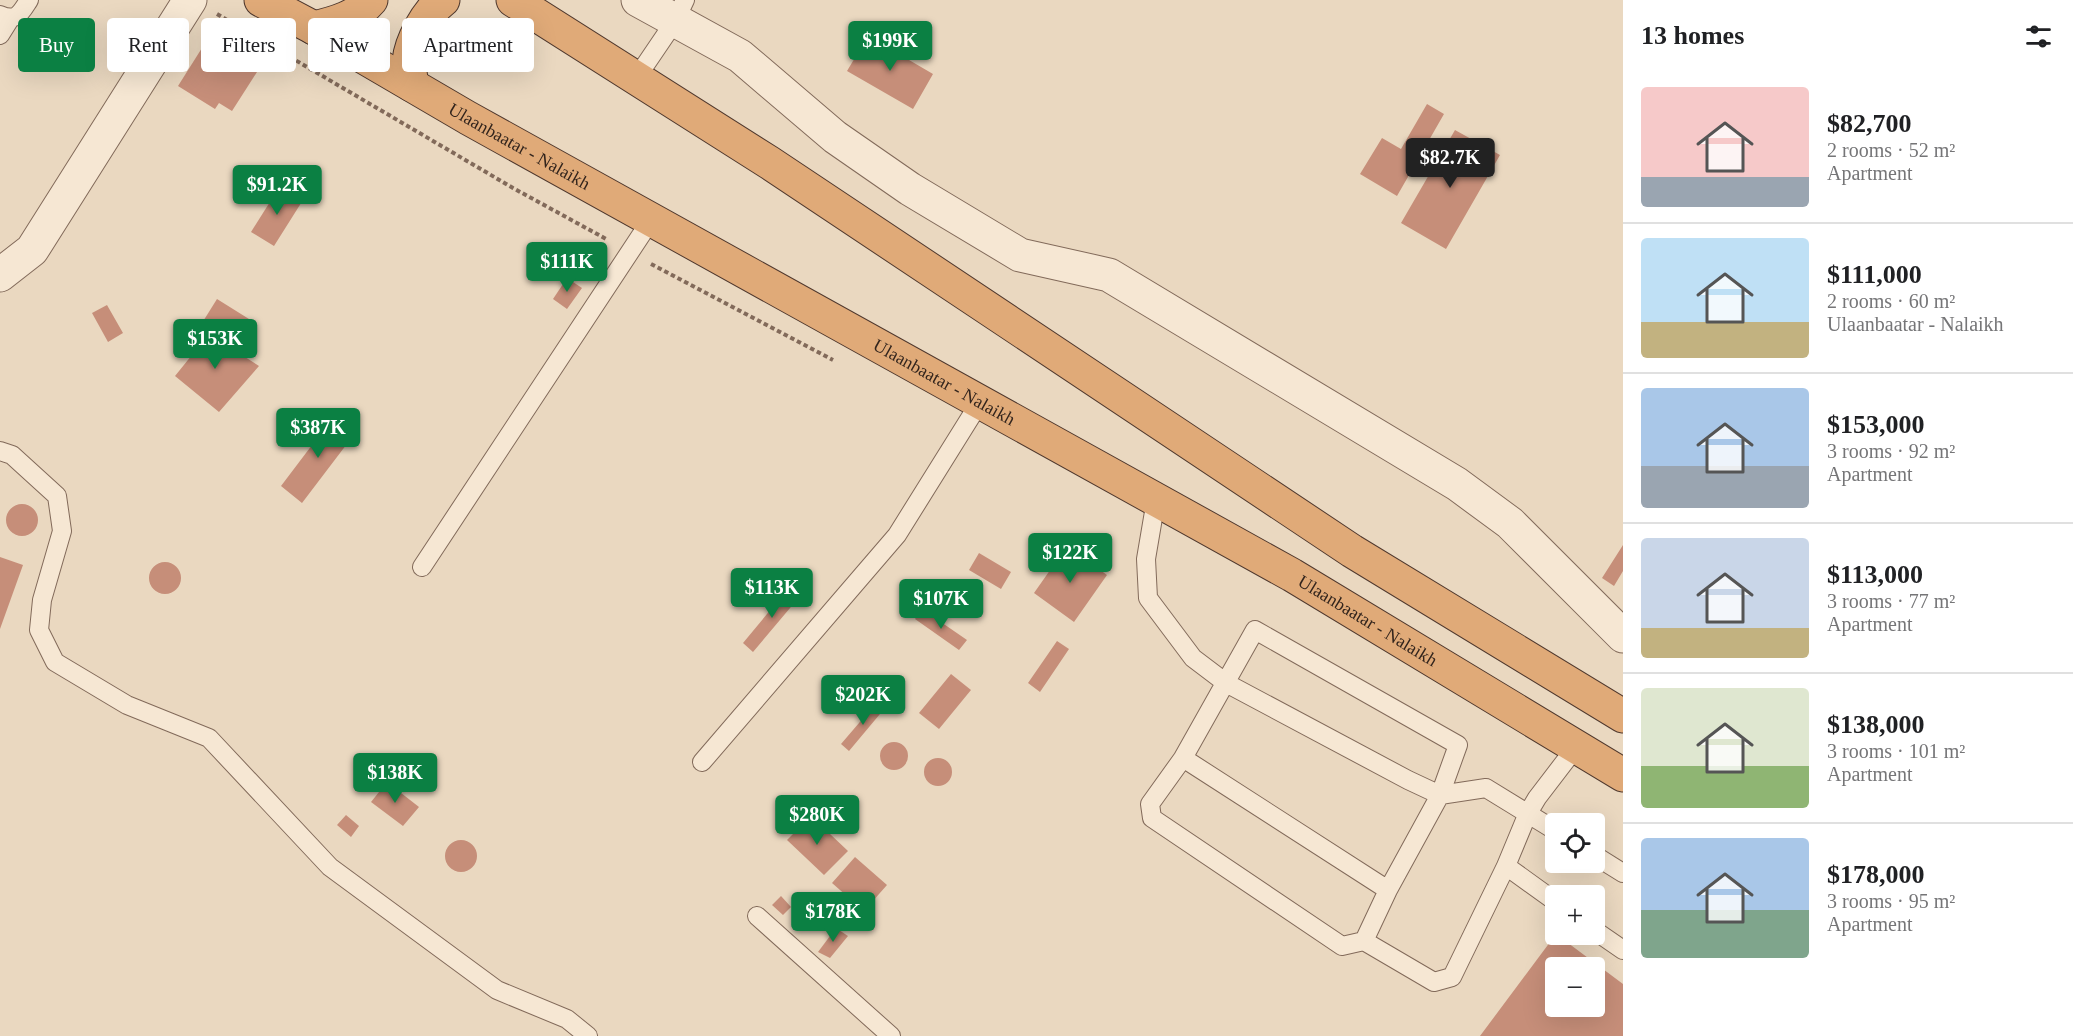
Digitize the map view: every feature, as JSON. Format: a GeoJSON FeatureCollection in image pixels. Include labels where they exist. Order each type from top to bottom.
{"type":"FeatureCollection","features":[{"type":"Feature","properties":{"kind":"highway","name":"Ulaanbaatar - Nalaikh"},"geometry":{"type":"LineString","coordinates":[[261,0],[308,25]]}},
{"type":"Feature","properties":{"kind":"highway"},"geometry":{"type":"LineString","coordinates":[[347,18],[372,0]]}},
{"type":"Feature","properties":{"kind":"highway"},"geometry":{"type":"LineString","coordinates":[[412,85],[409,61],[419,29],[436,5],[443,0]]}},
{"type":"Feature","properties":{"kind":"highway"},"geometry":{"type":"LineString","coordinates":[[513,0],[637,77],[859,222],[1352,550],[1623,716]]}},
{"type":"Feature","properties":{"kind":"highway","name":"Ulaanbaatar - Nalaikh"},"geometry":{"type":"LineString","coordinates":[[390,72],[651,220],[1292,575],[1623,775]]}},
{"type":"Feature","properties":{"kind":"street"},"geometry":{"type":"LineString","coordinates":[[0,275],[32,250],[190,0]]}},
{"type":"Feature","properties":{"kind":"street"},"geometry":{"type":"LineString","coordinates":[[638,0],[680,10],[740,56],[835,137],[910,189],[1020,255],[1109,275],[1457,484],[1510,523],[1623,636]]}},
{"type":"Feature","properties":{"kind":"lane"},"geometry":{"type":"LineString","coordinates":[[0,35],[5,17],[21,13],[29,0]]}},
{"type":"Feature","properties":{"kind":"lane"},"geometry":{"type":"LineString","coordinates":[[637,77],[680,10]]}},
{"type":"Feature","properties":{"kind":"lane"},"geometry":{"type":"LineString","coordinates":[[422,567],[651,220]]}},
{"type":"Feature","properties":{"kind":"lane"},"geometry":{"type":"LineString","coordinates":[[702,762],[897,535],[980,402]]}},
{"type":"Feature","properties":{"kind":"lane"},"geometry":{"type":"LineString","coordinates":[[0,452],[12,455],[57,496],[62,531],[42,600],[39,630],[55,662],[127,705],[209,738],[330,867],[497,990],[567,1019],[588,1036]]}},
{"type":"Feature","properties":{"kind":"lane"},"geometry":{"type":"LineString","coordinates":[[1156,500],[1146,559],[1148,598],[1193,658],[1226,683],[1408,780],[1440,795],[1486,788],[1545,824]]}},
{"type":"Feature","properties":{"kind":"lane"},"geometry":{"type":"LineString","coordinates":[[1364,941],[1388,890],[1440,795],[1458,745],[1255,630],[1183,758],[1150,804],[1152,818],[1342,946],[1364,941],[1434,982],[1452,977],[1506,866],[1528,813],[1576,747]]}},
{"type":"Feature","properties":{"kind":"lane"},"geometry":{"type":"LineString","coordinates":[[1183,758],[1388,890]]}},
{"type":"Feature","properties":{"kind":"lane"},"geometry":{"type":"LineString","coordinates":[[1605,862],[1623,873]]}},
{"type":"Feature","properties":{"kind":"lane"},"geometry":{"type":"LineString","coordinates":[[1506,866],[1545,894]]}},
{"type":"Feature","properties":{"kind":"lane"},"geometry":{"type":"LineString","coordinates":[[757,916],[891,1036]]}},
{"type":"Feature","properties":{"kind":"lane"},"geometry":{"type":"LineString","coordinates":[[1605,938],[1623,950]]}},
{"type":"Feature","properties":{"kind":"building"},"geometry":{"type":"Polygon","coordinates":[[[868,36],[933,74],[913,109],[847,71],[868,36]]]}},
{"type":"Feature","properties":{"kind":"building"},"geometry":{"type":"Polygon","coordinates":[[[201,50],[201,72],[257,72],[232,111],[219,103],[215,109],[178,86],[189,72],[201,50]]]}},
{"type":"Feature","properties":{"kind":"building"},"geometry":{"type":"Polygon","coordinates":[[[1427,104],[1444,114],[1397,196],[1360,174],[1382,138],[1401,149],[1427,104]]]}},
{"type":"Feature","properties":{"kind":"building"},"geometry":{"type":"Polygon","coordinates":[[[1455,130],[1500,155],[1446,249],[1401,223],[1455,130]]]}},
{"type":"Feature","properties":{"kind":"building"},"geometry":{"type":"Polygon","coordinates":[[[280,186],[303,200],[274,246],[251,232],[280,186]]]}},
{"type":"Feature","properties":{"kind":"building"},"geometry":{"type":"Polygon","coordinates":[[[567,278],[582,288],[567,309],[553,299],[567,278]]]}},
{"type":"Feature","properties":{"kind":"building"},"geometry":{"type":"Polygon","coordinates":[[[217,299],[249,319],[234,343],[202,323],[217,299]]]}},
{"type":"Feature","properties":{"kind":"building"},"geometry":{"type":"Polygon","coordinates":[[[107,305],[123,333],[108,342],[92,313],[107,305]]]}},
{"type":"Feature","properties":{"kind":"building"},"geometry":{"type":"Polygon","coordinates":[[[198,327],[259,366],[219,412],[175,376],[196,350],[186,342],[198,327]]]}},
{"type":"Feature","properties":{"kind":"building"},"geometry":{"type":"Polygon","coordinates":[[[334,416],[356,432],[302,503],[281,486],[334,416]]]}},
{"type":"Feature","properties":{"kind":"building"},"geometry":{"type":"Polygon","coordinates":[[[22,504],[33,509],[38,520],[33,531],[22,536],[11,531],[6,520],[11,509],[22,504]]]}},
{"type":"Feature","properties":{"kind":"building"},"geometry":{"type":"Polygon","coordinates":[[[1623,545],[1623,571],[1614,586],[1602,578],[1623,545]]]}},
{"type":"Feature","properties":{"kind":"building"},"geometry":{"type":"Polygon","coordinates":[[[1067,546],[1107,575],[1074,622],[1034,593],[1067,546]]]}},
{"type":"Feature","properties":{"kind":"building"},"geometry":{"type":"Polygon","coordinates":[[[979,553],[1011,572],[1001,589],[969,570],[979,553]]]}},
{"type":"Feature","properties":{"kind":"building"},"geometry":{"type":"Polygon","coordinates":[[[0,557],[23,565],[0,629],[0,557]]]}},
{"type":"Feature","properties":{"kind":"building"},"geometry":{"type":"Polygon","coordinates":[[[165,562],[176,567],[181,578],[176,589],[165,594],[154,589],[149,578],[154,567],[165,562]]]}},
{"type":"Feature","properties":{"kind":"building"},"geometry":{"type":"Polygon","coordinates":[[[791,585],[801,595],[753,652],[743,643],[791,585]]]}},
{"type":"Feature","properties":{"kind":"building"},"geometry":{"type":"Polygon","coordinates":[[[922,609],[967,640],[959,650],[915,619],[922,609]]]}},
{"type":"Feature","properties":{"kind":"building"},"geometry":{"type":"Polygon","coordinates":[[[1057,641],[1069,649],[1040,692],[1028,683],[1057,641]]]}},
{"type":"Feature","properties":{"kind":"building"},"geometry":{"type":"Polygon","coordinates":[[[951,674],[971,690],[939,729],[919,713],[951,674]]]}},
{"type":"Feature","properties":{"kind":"building"},"geometry":{"type":"Polygon","coordinates":[[[877,702],[885,708],[849,751],[841,744],[877,702]]]}},
{"type":"Feature","properties":{"kind":"building"},"geometry":{"type":"Polygon","coordinates":[[[894,742],[904,746],[908,756],[904,766],[894,770],[884,766],[880,756],[884,746],[894,742]]]}},
{"type":"Feature","properties":{"kind":"building"},"geometry":{"type":"Polygon","coordinates":[[[938,758],[948,762],[952,772],[948,782],[938,786],[928,782],[924,772],[928,762],[938,758]]]}},
{"type":"Feature","properties":{"kind":"building"},"geometry":{"type":"Polygon","coordinates":[[[387,782],[419,807],[403,826],[371,802],[387,782]]]}},
{"type":"Feature","properties":{"kind":"building"},"geometry":{"type":"Polygon","coordinates":[[[346,815],[359,826],[351,837],[337,825],[346,815]]]}},
{"type":"Feature","properties":{"kind":"building"},"geometry":{"type":"Polygon","coordinates":[[[811,816],[848,851],[824,875],[787,840],[811,816]]]}},
{"type":"Feature","properties":{"kind":"building"},"geometry":{"type":"Polygon","coordinates":[[[461,840],[472,845],[477,856],[472,867],[461,872],[450,867],[445,856],[450,845],[461,840]]]}},
{"type":"Feature","properties":{"kind":"building"},"geometry":{"type":"Polygon","coordinates":[[[855,857],[887,885],[864,911],[832,883],[855,857]]]}},
{"type":"Feature","properties":{"kind":"building"},"geometry":{"type":"Polygon","coordinates":[[[781,896],[791,907],[783,915],[772,905],[781,896]]]}},
{"type":"Feature","properties":{"kind":"building"},"geometry":{"type":"Polygon","coordinates":[[[836,928],[848,936],[830,958],[818,952],[836,928]]]}},
{"type":"Feature","properties":{"kind":"building"},"geometry":{"type":"Polygon","coordinates":[[[1548,945],[1571,945],[1587,957],[1545,957],[1545,1017],[1605,1017],[1605,971],[1623,984],[1623,1036],[1480,1036],[1548,945]]]}}]}
